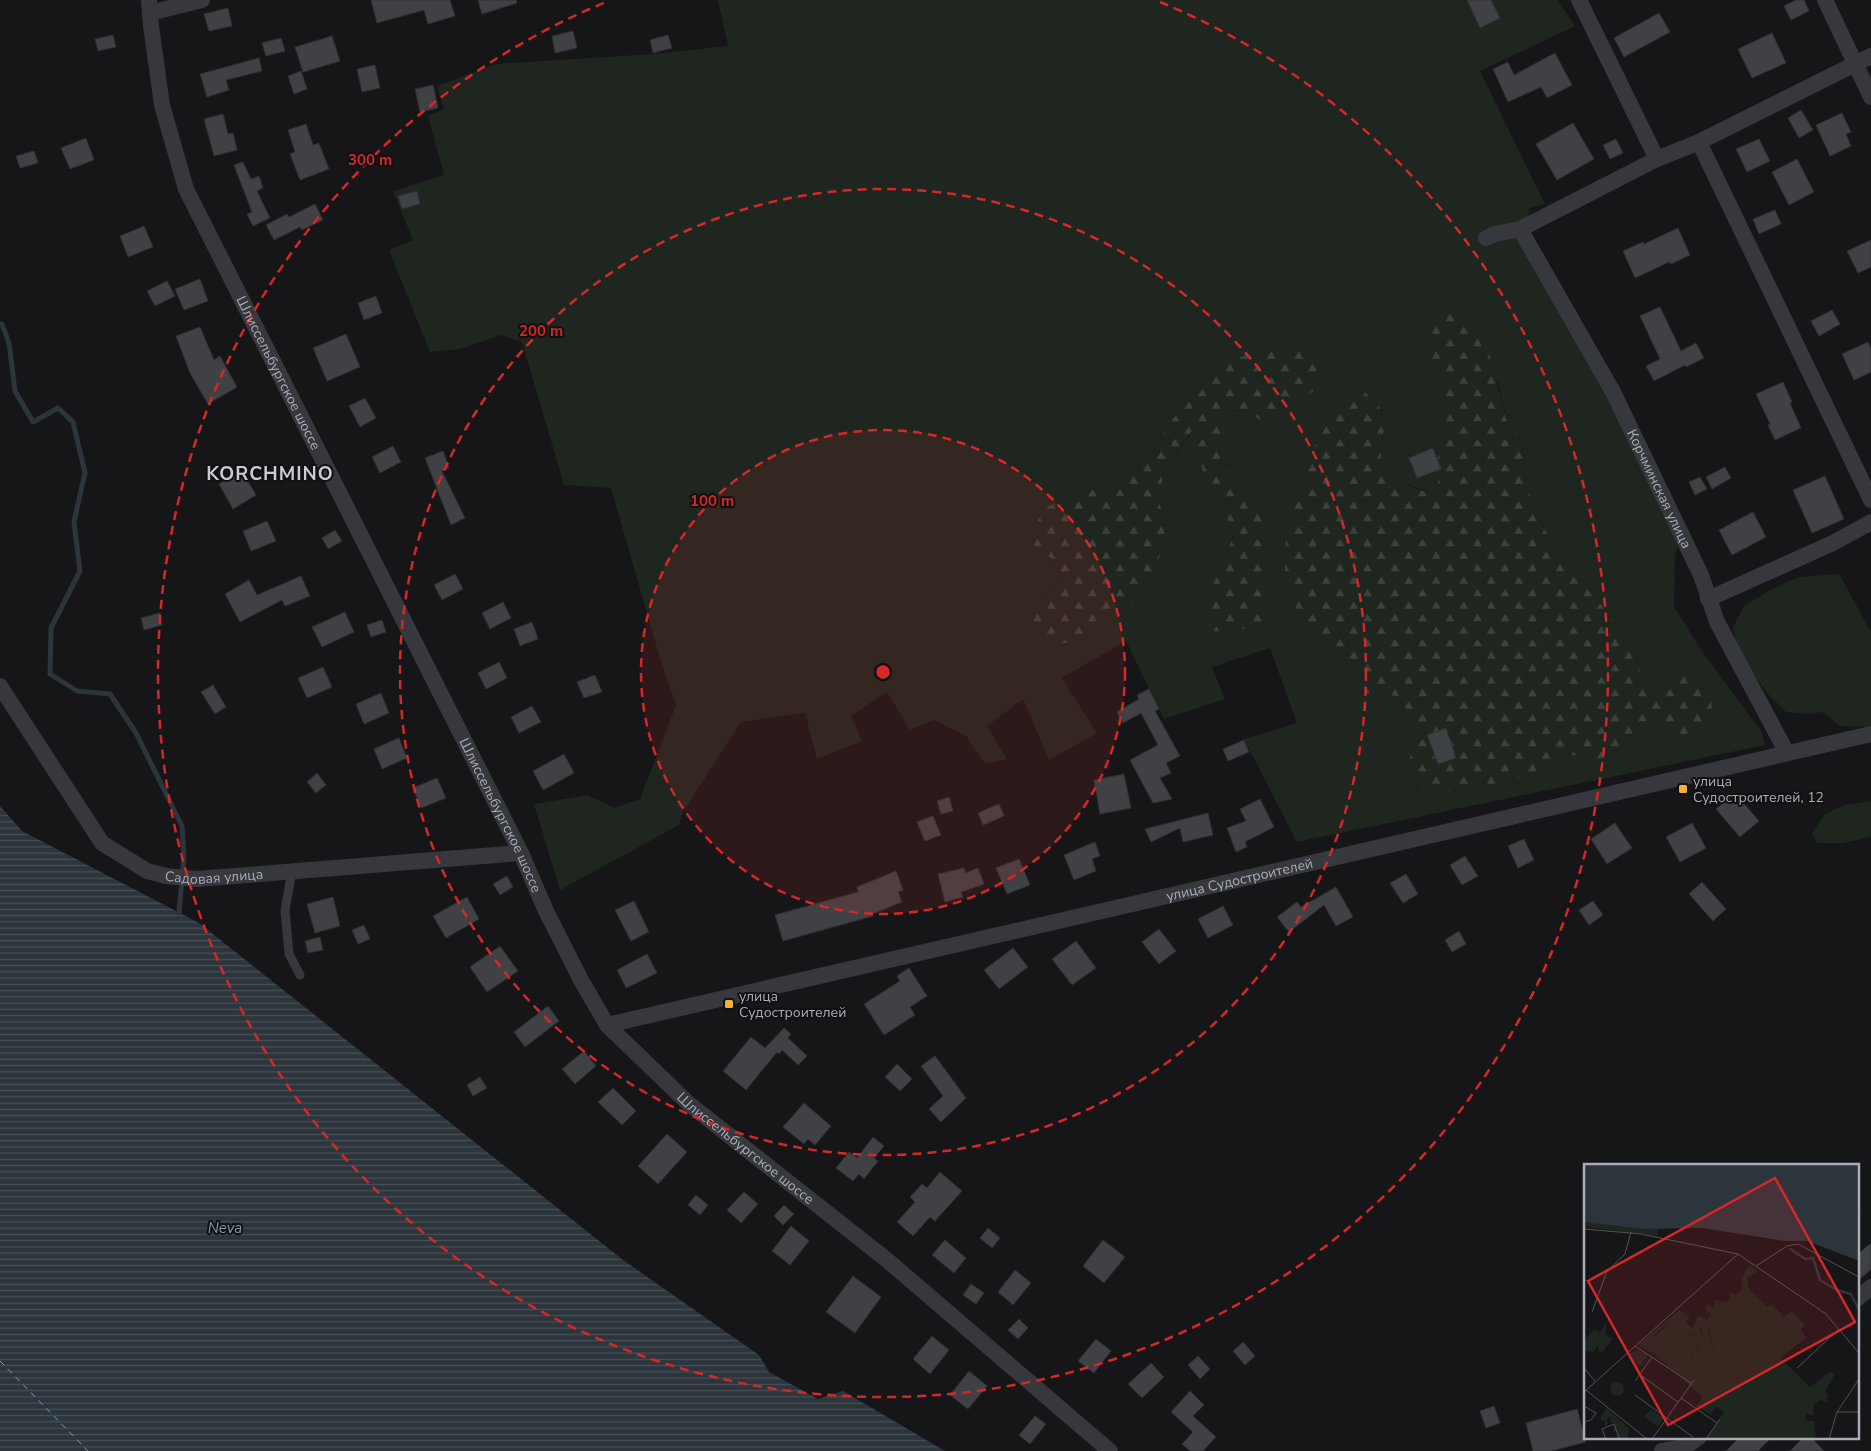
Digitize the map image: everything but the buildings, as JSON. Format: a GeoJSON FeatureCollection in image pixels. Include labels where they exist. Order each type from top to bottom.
{"type":"FeatureCollection","features":[{"type":"Feature","properties":{"kind":"street"},"geometry":{"type":"LineString","coordinates":[[150,6],[202,0]]}},
{"type":"Feature","properties":{"kind":"street"},"geometry":{"type":"LineString","coordinates":[[1579,0],[1657,159]]}},
{"type":"Feature","properties":{"kind":"street"},"geometry":{"type":"LineString","coordinates":[[1824,0],[1871,97]]}},
{"type":"Feature","properties":{"kind":"street","name":"Шлиссельбургское шоссе"},"geometry":{"type":"LineString","coordinates":[[150,6],[162,105],[186,189],[521,853],[546,911],[581,980],[608,1025],[688,1103],[887,1260],[1110,1451]]}},
{"type":"Feature","properties":{"kind":"street"},"geometry":{"type":"LineString","coordinates":[[1486,238],[1495,234],[1520,229],[1657,159],[1699,142],[1871,56]]}},
{"type":"Feature","properties":{"kind":"street"},"geometry":{"type":"LineString","coordinates":[[1699,142],[1871,500]]}},
{"type":"Feature","properties":{"kind":"street","name":"Корчминская улица"},"geometry":{"type":"LineString","coordinates":[[1520,229],[1613,392],[1701,575],[1717,622],[1787,753]]}},
{"type":"Feature","properties":{"kind":"street"},"geometry":{"type":"LineString","coordinates":[[1708,599],[1834,543],[1871,522]]}},
{"type":"Feature","properties":{"kind":"street","name":"Садовая улица"},"geometry":{"type":"LineString","coordinates":[[0,686],[102,843],[147,871],[166,876],[197,879],[521,853]]}},
{"type":"Feature","properties":{"kind":"street","name":"улица Судостроителей"},"geometry":{"type":"LineString","coordinates":[[608,1025],[1871,734]]}},
{"type":"Feature","properties":{"kind":"street"},"geometry":{"type":"LineString","coordinates":[[1858,1298],[1871,1287]]}},
{"type":"Feature","properties":{"kind":"street"},"geometry":{"type":"LineString","coordinates":[[1662,1451],[1685,1447],[1698,1438]]}},
{"type":"Feature","properties":{"kind":"lane"},"geometry":{"type":"LineString","coordinates":[[292,871],[285,910],[289,954],[300,975]]}},
{"type":"Feature","properties":{"kind":"green space"},"geometry":{"type":"Polygon","coordinates":[[[718,0],[1558,0],[1575,26],[1480,71],[1545,204],[1529,208],[1527,239],[1679,542],[1675,555],[1674,607],[1704,654],[1761,731],[1765,745],[1297,842],[1244,739],[1297,723],[1270,648],[1212,667],[1225,699],[1164,719],[1126,641],[1062,678],[1097,733],[1049,760],[1023,699],[987,726],[1007,759],[985,764],[966,736],[934,720],[910,730],[887,692],[851,716],[862,741],[817,759],[805,713],[741,722],[683,812],[679,825],[560,890],[534,804],[588,795],[614,808],[640,799],[676,705],[661,662],[611,488],[564,485],[522,342],[501,335],[460,349],[430,352],[389,250],[413,240],[393,191],[444,175],[428,116],[444,109],[437,86],[497,64],[653,54],[728,46],[718,0]],[[1425,350],[1441,380],[1444,400],[1438,458],[1438,498],[1415,487],[1389,479],[1380,462],[1384,428],[1380,408],[1365,392],[1342,397],[1316,442],[1304,483],[1308,636],[1328,645],[1345,659],[1364,695],[1379,690],[1397,697],[1420,727],[1409,761],[1420,790],[1436,792],[1483,787],[1510,781],[1536,772],[1566,754],[1595,759],[1614,756],[1637,726],[1653,723],[1662,731],[1654,706],[1644,687],[1639,667],[1615,625],[1544,529],[1526,485],[1522,442],[1506,419],[1498,382],[1425,350]],[[1214,372],[1170,422],[1152,455],[1128,477],[1046,508],[1053,559],[1061,577],[1041,599],[1165,534],[1159,497],[1164,470],[1193,431],[1203,471],[1205,488],[1225,510],[1233,537],[1219,573],[1202,605],[1268,606],[1264,546],[1269,521],[1256,500],[1233,479],[1221,462],[1219,444],[1225,411],[1243,410],[1261,419],[1284,406],[1306,397],[1214,372]]]}},
{"type":"Feature","properties":{"kind":"green space"},"geometry":{"type":"Polygon","coordinates":[[[1457,311],[1473,320],[1486,340],[1506,419],[1522,442],[1526,485],[1544,529],[1615,625],[1639,667],[1644,687],[1654,705],[1658,685],[1678,674],[1696,679],[1709,689],[1712,714],[1707,723],[1687,736],[1662,731],[1653,723],[1637,726],[1614,756],[1595,759],[1566,754],[1536,772],[1510,781],[1483,787],[1436,792],[1419,790],[1409,761],[1419,727],[1397,697],[1379,690],[1364,695],[1345,659],[1328,645],[1308,636],[1293,601],[1285,570],[1286,527],[1304,483],[1316,442],[1342,397],[1365,392],[1380,408],[1384,428],[1380,462],[1389,478],[1438,497],[1438,458],[1444,400],[1441,380],[1425,350],[1439,318],[1457,311]]]}},
{"type":"Feature","properties":{"kind":"green space"},"geometry":{"type":"Polygon","coordinates":[[[1297,346],[1319,358],[1322,384],[1306,397],[1284,406],[1261,420],[1243,410],[1225,411],[1219,444],[1221,462],[1233,479],[1256,500],[1269,521],[1264,546],[1268,606],[1262,621],[1237,632],[1210,631],[1202,605],[1219,573],[1233,537],[1225,510],[1205,488],[1203,471],[1192,431],[1164,470],[1159,497],[1165,534],[1157,566],[1131,606],[1106,626],[1075,642],[1047,645],[1025,629],[1041,599],[1061,577],[1053,559],[1035,549],[1030,534],[1046,507],[1128,477],[1152,455],[1170,422],[1214,372],[1237,358],[1270,348],[1297,346]]]}},
{"type":"Feature","properties":{"kind":"green space"},"geometry":{"type":"Polygon","coordinates":[[[1839,574],[1871,632],[1871,725],[1866,727],[1840,726],[1823,712],[1808,714],[1786,712],[1768,694],[1753,674],[1736,643],[1733,627],[1744,606],[1772,589],[1799,577],[1839,574]]]}},
{"type":"Feature","properties":{"kind":"green space"},"geometry":{"type":"Polygon","coordinates":[[[1871,801],[1871,837],[1843,843],[1817,843],[1812,833],[1825,814],[1844,805],[1871,801]]]}},
{"type":"Feature","properties":{"kind":"water","name":"Neva"},"geometry":{"type":"Polygon","coordinates":[[[0,806],[22,831],[199,923],[623,1260],[759,1355],[769,1372],[818,1399],[843,1391],[945,1451],[0,1451],[0,806]]]}},
{"type":"Feature","properties":{"kind":"waterway"},"geometry":{"type":"LineString","coordinates":[[0,324],[2,324],[9,343],[15,391],[33,422],[58,408],[73,422],[85,473],[74,522],[80,571],[51,628],[50,674],[77,691],[110,694],[136,733],[182,826],[184,856],[179,913]]}},
{"type":"Feature","properties":{"kind":"ferry route"},"geometry":{"type":"LineString","coordinates":[[0,1361],[88,1451]]}},
{"type":"Feature","properties":{"kind":"place","name":"улица Судостроителей, 12"},"geometry":{"type":"Point","coordinates":[1683,789]}},
{"type":"Feature","properties":{"kind":"place","name":"улица Судостроителей"},"geometry":{"type":"Point","coordinates":[729,1004]}},
{"type":"Feature","properties":{"kind":"district","name":"KORCHMINO"},"geometry":{"type":"Point","coordinates":[270,473]}}]}
